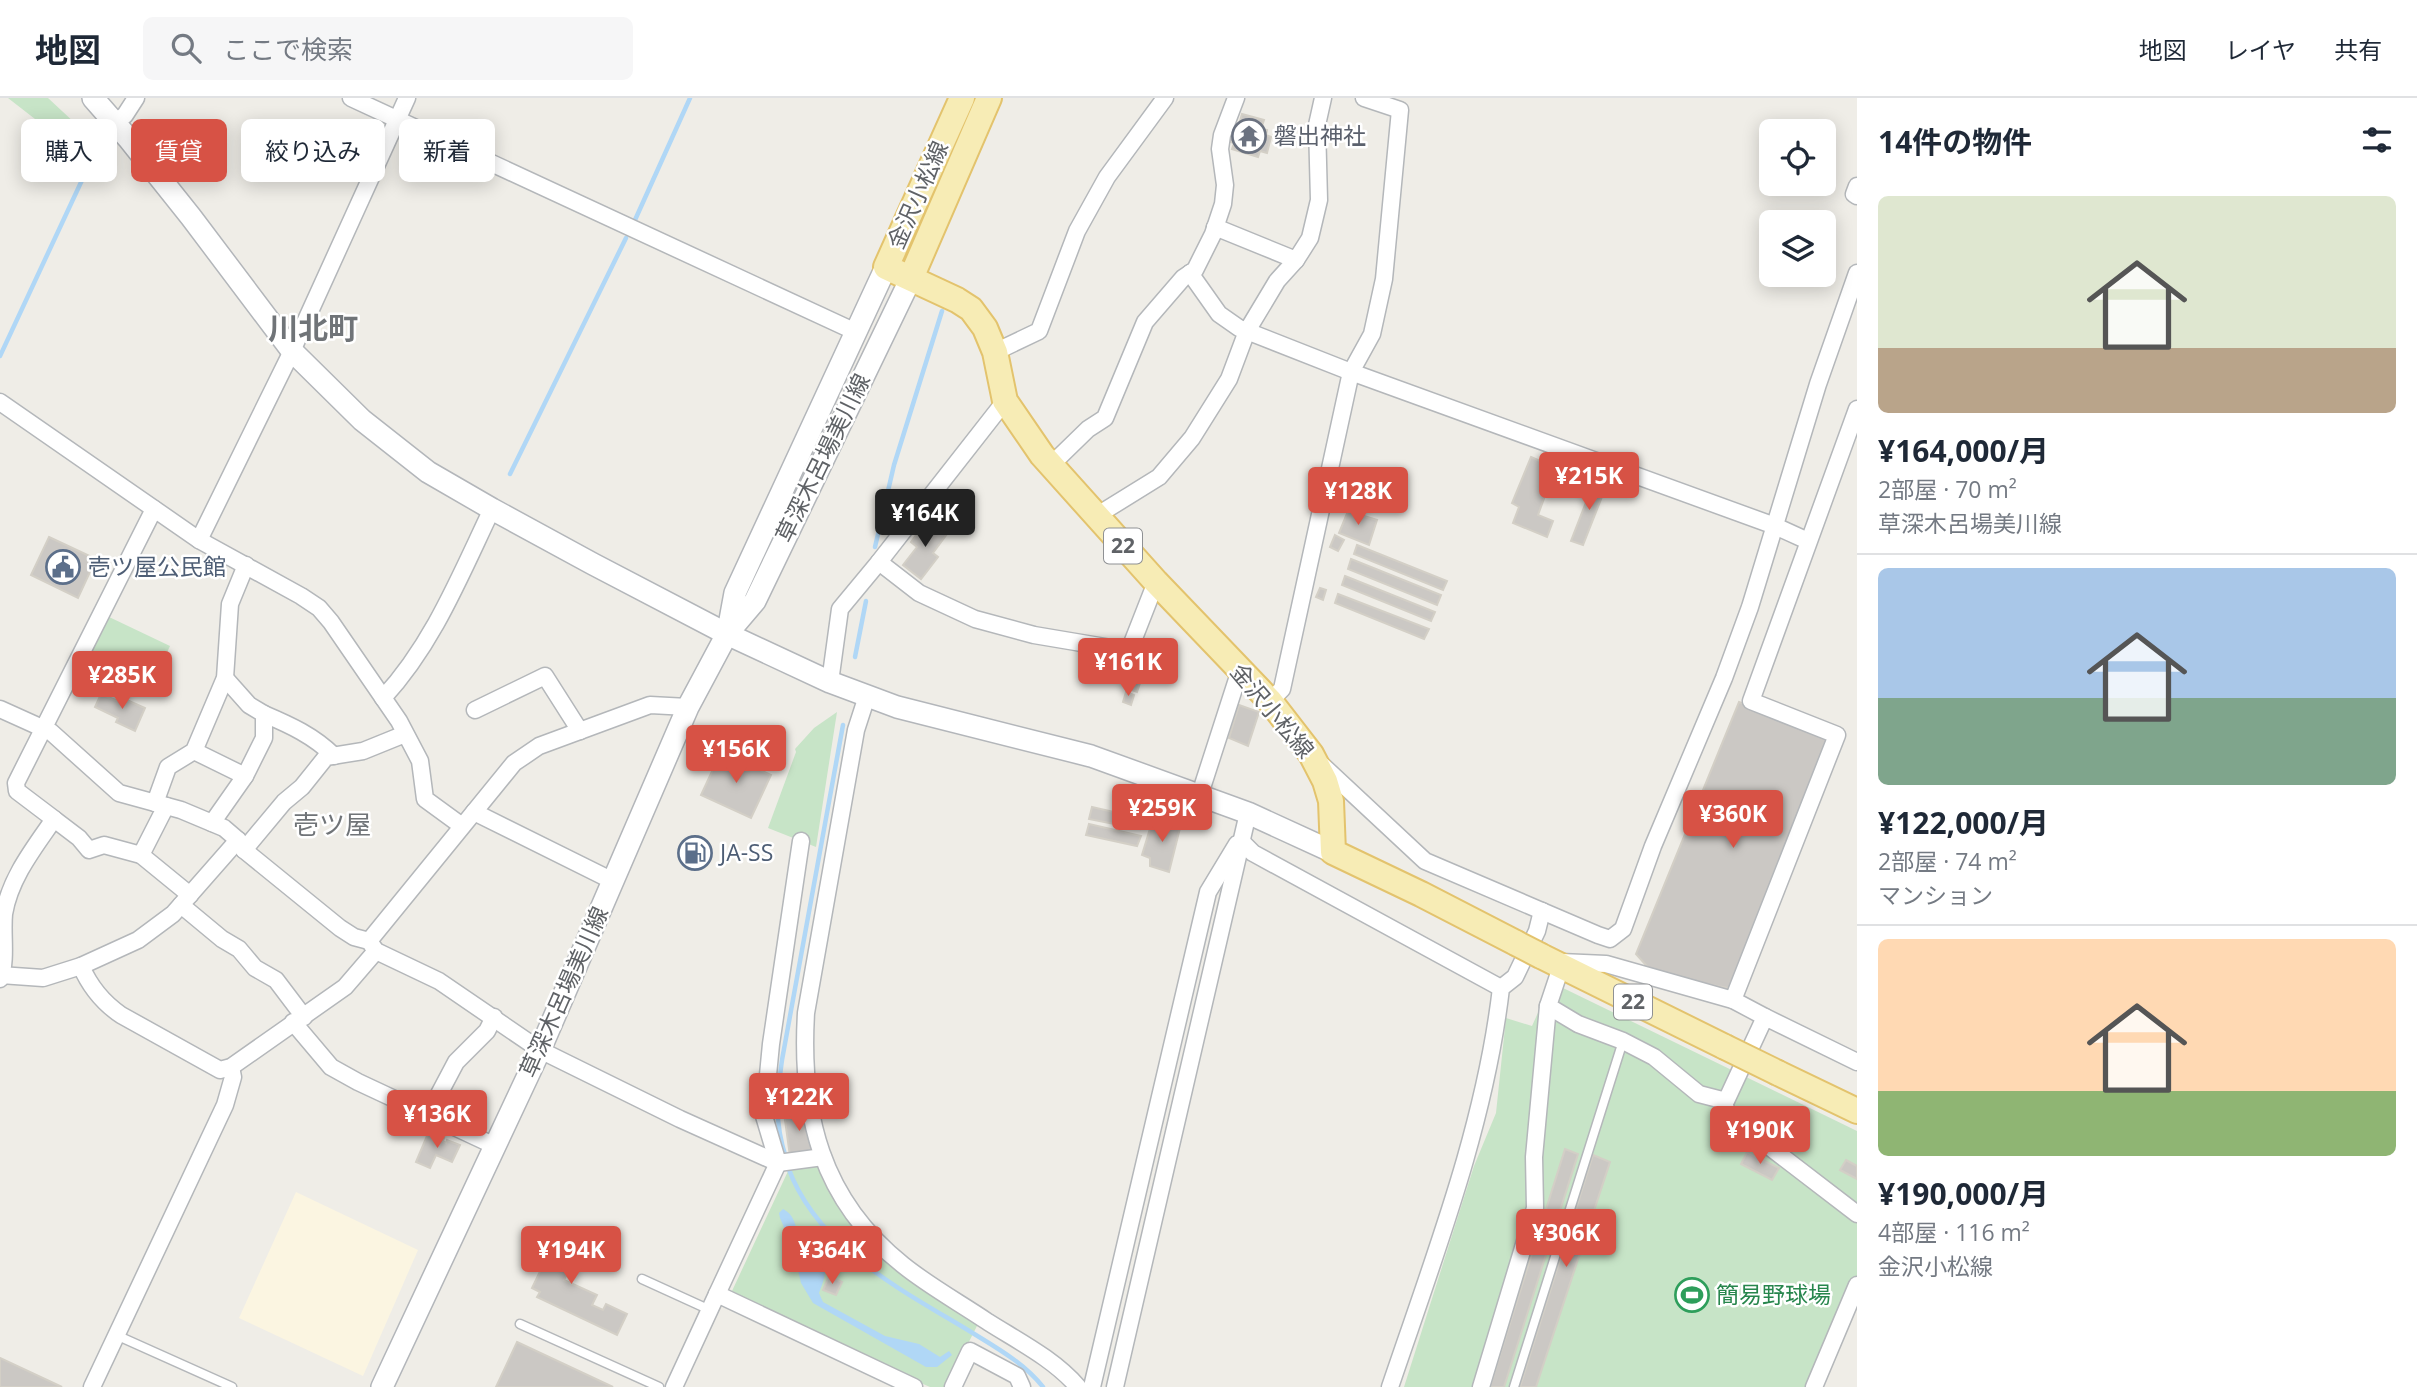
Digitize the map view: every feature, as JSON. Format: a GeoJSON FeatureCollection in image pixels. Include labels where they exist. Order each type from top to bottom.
{"type":"FeatureCollection","features":[{"type":"Feature","properties":{"kind":"main road"},"geometry":{"type":"LineString","coordinates":[[93,98],[111,119]]}},
{"type":"Feature","properties":{"kind":"main road","name":"金沢小松線"},"geometry":{"type":"LineString","coordinates":[[962,98],[886,267],[971,309],[985,328],[995,352],[1005,401],[1051,465],[1156,582],[1270,701],[1311,754],[1325,781],[1331,801],[1333,852]]}},
{"type":"Feature","properties":{"kind":"main road","name":"金沢小松線"},"geometry":{"type":"LineString","coordinates":[[911,278],[989,98]]}},
{"type":"Feature","properties":{"kind":"main road"},"geometry":{"type":"LineString","coordinates":[[117,125],[191,217],[292,351],[362,420],[428,472],[727,634],[830,682],[897,706],[1091,757],[1200,794],[1333,852]]}},
{"type":"Feature","properties":{"kind":"main road","name":"草深木呂場美川線"},"geometry":{"type":"LineString","coordinates":[[727,634],[735,593],[886,267]]}},
{"type":"Feature","properties":{"kind":"main road","name":"草深木呂場美川線"},"geometry":{"type":"LineString","coordinates":[[382,1387],[540,1049],[688,707],[727,634],[755,601],[911,278]]}},
{"type":"Feature","properties":{"kind":"main road","name":"22"},"geometry":{"type":"LineString","coordinates":[[1333,852],[1857,1111]]}},
{"type":"Feature","properties":{"kind":"street"},"geometry":{"type":"LineString","coordinates":[[117,121],[125,115],[136,98]]}},
{"type":"Feature","properties":{"kind":"street"},"geometry":{"type":"LineString","coordinates":[[351,98],[856,332]]}},
{"type":"Feature","properties":{"kind":"street"},"geometry":{"type":"LineString","coordinates":[[199,540],[292,351],[407,98]]}},
{"type":"Feature","properties":{"kind":"street"},"geometry":{"type":"LineString","coordinates":[[995,352],[1040,331],[1077,231],[1107,177],[1165,98]]}},
{"type":"Feature","properties":{"kind":"street"},"geometry":{"type":"LineString","coordinates":[[1051,465],[1088,429],[1105,418],[1144,322],[1183,278],[1195,270],[1223,204],[1225,185],[1220,149],[1222,135],[1236,98]]}},
{"type":"Feature","properties":{"kind":"street"},"geometry":{"type":"LineString","coordinates":[[1096,516],[1159,477],[1192,439],[1229,379],[1247,331],[1310,237],[1318,200],[1317,125],[1323,98]]}},
{"type":"Feature","properties":{"kind":"street"},"geometry":{"type":"LineString","coordinates":[[1270,701],[1282,689],[1351,372],[1372,334],[1384,279],[1400,110],[1364,98]]}},
{"type":"Feature","properties":{"kind":"street"},"geometry":{"type":"LineString","coordinates":[[1857,186],[1854,194],[1857,196]]}},
{"type":"Feature","properties":{"kind":"street"},"geometry":{"type":"LineString","coordinates":[[1215,227],[1296,260]]}},
{"type":"Feature","properties":{"kind":"street"},"geometry":{"type":"LineString","coordinates":[[1190,273],[1219,314],[1239,328],[1351,372],[1775,526],[1808,541]]}},
{"type":"Feature","properties":{"kind":"street"},"geometry":{"type":"LineString","coordinates":[[1311,754],[1425,862],[1610,939],[1623,929],[1653,846],[1724,678],[1750,607],[1818,384],[1857,273]]}},
{"type":"Feature","properties":{"kind":"street"},"geometry":{"type":"LineString","coordinates":[[830,682],[840,609],[1005,401]]}},
{"type":"Feature","properties":{"kind":"street"},"geometry":{"type":"LineString","coordinates":[[0,402],[199,540],[285,586],[319,608],[383,698],[420,761],[425,799],[462,825]]}},
{"type":"Feature","properties":{"kind":"street"},"geometry":{"type":"LineString","coordinates":[[1733,1000],[1837,735],[1751,701],[1857,409]]}},
{"type":"Feature","properties":{"kind":"street"},"geometry":{"type":"LineString","coordinates":[[154,509],[16,783],[18,791],[79,838],[89,850],[104,845],[141,855],[222,939],[239,948],[255,968],[276,980],[331,1067],[495,1146]]}},
{"type":"Feature","properties":{"kind":"street"},"geometry":{"type":"LineString","coordinates":[[383,698],[429,639],[492,509]]}},
{"type":"Feature","properties":{"kind":"street"},"geometry":{"type":"LineString","coordinates":[[879,562],[919,593],[975,619],[1034,635],[1129,651],[1156,582]]}},
{"type":"Feature","properties":{"kind":"street"},"geometry":{"type":"LineString","coordinates":[[141,855],[160,804],[168,767],[194,751],[225,678],[230,604],[246,565]]}},
{"type":"Feature","properties":{"kind":"street"},"geometry":{"type":"LineString","coordinates":[[1200,794],[1240,670]]}},
{"type":"Feature","properties":{"kind":"street"},"geometry":{"type":"LineString","coordinates":[[475,710],[545,676],[580,731]]}},
{"type":"Feature","properties":{"kind":"street"},"geometry":{"type":"LineString","coordinates":[[225,678],[250,705],[320,743],[334,756]]}},
{"type":"Feature","properties":{"kind":"street"},"geometry":{"type":"LineString","coordinates":[[867,696],[856,730],[806,1013],[805,1077],[810,1115],[822,1157],[849,1207],[870,1233],[903,1265],[1044,1359],[1068,1376],[1078,1387]]}},
{"type":"Feature","properties":{"kind":"street"},"geometry":{"type":"LineString","coordinates":[[81,966],[93,990],[106,1005],[210,1066],[220,1070],[231,1068],[345,987],[372,946],[462,825],[514,763],[539,746],[650,705],[688,707]]}},
{"type":"Feature","properties":{"kind":"street"},"geometry":{"type":"LineString","coordinates":[[0,709],[44,728],[68,745],[119,793],[160,804],[225,828],[241,845],[340,928],[439,981],[540,1049],[680,1119],[778,1163],[822,1157]]}},
{"type":"Feature","properties":{"kind":"street"},"geometry":{"type":"LineString","coordinates":[[212,823],[245,776],[264,738],[264,714]]}},
{"type":"Feature","properties":{"kind":"street"},"geometry":{"type":"LineString","coordinates":[[54,818],[27,856],[8,900],[4,915],[1,976],[43,978],[81,966],[138,940],[173,914],[302,787],[326,757],[363,751],[405,734]]}},
{"type":"Feature","properties":{"kind":"street"},"geometry":{"type":"LineString","coordinates":[[194,751],[245,776]]}},
{"type":"Feature","properties":{"kind":"street"},"geometry":{"type":"LineString","coordinates":[[474,812],[613,881]]}},
{"type":"Feature","properties":{"kind":"street"},"geometry":{"type":"LineString","coordinates":[[1115,1387],[1248,813]]}},
{"type":"Feature","properties":{"kind":"street"},"geometry":{"type":"LineString","coordinates":[[1242,838],[1253,853],[1500,988]]}},
{"type":"Feature","properties":{"kind":"street"},"geometry":{"type":"LineString","coordinates":[[1092,1387],[1208,892],[1242,838]]}},
{"type":"Feature","properties":{"kind":"street"},"geometry":{"type":"LineString","coordinates":[[674,1387],[778,1163],[764,1116],[771,1044],[801,841]]}},
{"type":"Feature","properties":{"kind":"street"},"geometry":{"type":"LineString","coordinates":[[1390,1387],[1448,1214],[1482,1098],[1495,1039],[1500,988],[1515,977],[1537,931],[1542,911]]}},
{"type":"Feature","properties":{"kind":"street"},"geometry":{"type":"LineString","coordinates":[[1481,1387],[1535,1208],[1534,1157],[1551,962],[1606,964],[1733,1000],[1857,1062]]}},
{"type":"Feature","properties":{"kind":"street"},"geometry":{"type":"LineString","coordinates":[[1548,1006],[1578,1024],[1623,1041],[1654,1057],[1699,1094],[1726,1101],[1765,1017]]}},
{"type":"Feature","properties":{"kind":"street"},"geometry":{"type":"LineString","coordinates":[[428,1115],[456,1062],[487,1031],[494,1017]]}},
{"type":"Feature","properties":{"kind":"street"},"geometry":{"type":"LineString","coordinates":[[92,1387],[225,1105],[233,1077],[231,1068]]}},
{"type":"Feature","properties":{"kind":"street"},"geometry":{"type":"LineString","coordinates":[[1723,1100],[1727,1115],[1857,1214]]}},
{"type":"Feature","properties":{"kind":"street"},"geometry":{"type":"LineString","coordinates":[[1814,1387],[1857,1285]]}},
{"type":"Feature","properties":{"kind":"street"},"geometry":{"type":"LineString","coordinates":[[717,1294],[914,1387]]}},
{"type":"Feature","properties":{"kind":"street"},"geometry":{"type":"LineString","coordinates":[[953,1387],[970,1351],[1017,1376],[1022,1387]]}},
{"type":"Feature","properties":{"kind":"lane"},"geometry":{"type":"LineString","coordinates":[[1514,1387],[1623,1041]]}},
{"type":"Feature","properties":{"kind":"lane"},"geometry":{"type":"LineString","coordinates":[[642,1279],[710,1310]]}},
{"type":"Feature","properties":{"kind":"lane"},"geometry":{"type":"LineString","coordinates":[[520,1324],[659,1387]]}},
{"type":"Feature","properties":{"kind":"lane"},"geometry":{"type":"LineString","coordinates":[[116,1335],[232,1387]]}},
{"type":"Feature","properties":{"kind":"shaded area"},"geometry":{"type":"Polygon","coordinates":[[[296,1192],[418,1250],[363,1376],[239,1318],[296,1192]]]}},
{"type":"Feature","properties":{"kind":"green space"},"geometry":{"type":"Polygon","coordinates":[[[8,98],[48,98],[71,119],[35,119],[8,98]]]}},
{"type":"Feature","properties":{"kind":"green space"},"geometry":{"type":"Polygon","coordinates":[[[107,616],[170,646],[152,685],[89,654],[107,616]]]}},
{"type":"Feature","properties":{"kind":"green space"},"geometry":{"type":"Polygon","coordinates":[[[837,712],[816,847],[768,828],[795,749],[814,728],[837,712]]]}},
{"type":"Feature","properties":{"kind":"green space"},"geometry":{"type":"Polygon","coordinates":[[[1561,987],[1857,1131],[1857,1303],[1822,1387],[1404,1387],[1474,1166],[1496,1113],[1506,1018],[1532,1026],[1541,1006],[1561,987]]]}},
{"type":"Feature","properties":{"kind":"green space"},"geometry":{"type":"Polygon","coordinates":[[[818,1165],[838,1204],[862,1236],[886,1261],[915,1283],[979,1322],[946,1387],[930,1387],[869,1360],[732,1291],[789,1169],[818,1165]]]}},
{"type":"Feature","properties":{"kind":"water"},"geometry":{"type":"Polygon","coordinates":[[[783,1209],[791,1215],[803,1241],[824,1266],[825,1276],[819,1293],[823,1302],[885,1336],[919,1344],[940,1357],[949,1351],[952,1355],[937,1367],[926,1367],[813,1303],[801,1283],[793,1248],[780,1218],[779,1213],[783,1209]]]}},
{"type":"Feature","properties":{"kind":"building","name":"磐出神社"},"geometry":{"type":"Polygon","coordinates":[[[1242,114],[1264,120],[1261,129],[1267,130],[1266,135],[1271,137],[1267,153],[1260,151],[1258,157],[1232,149],[1234,143],[1228,141],[1233,126],[1238,128],[1242,114]]]}},
{"type":"Feature","properties":{"kind":"building"},"geometry":{"type":"Polygon","coordinates":[[[1531,457],[1554,467],[1552,472],[1567,478],[1562,487],[1550,482],[1538,515],[1553,521],[1547,537],[1513,523],[1519,507],[1512,503],[1531,457]]]}},
{"type":"Feature","properties":{"kind":"building"},"geometry":{"type":"Polygon","coordinates":[[[1595,479],[1607,484],[1583,545],[1571,541],[1595,479]]]}},
{"type":"Feature","properties":{"kind":"building"},"geometry":{"type":"Polygon","coordinates":[[[1348,511],[1377,520],[1369,545],[1339,533],[1348,511]]]}},
{"type":"Feature","properties":{"kind":"building"},"geometry":{"type":"Polygon","coordinates":[[[927,520],[947,534],[933,553],[938,557],[921,579],[903,565],[917,547],[911,542],[927,520]]]}},
{"type":"Feature","properties":{"kind":"building"},"geometry":{"type":"Polygon","coordinates":[[[1335,535],[1344,540],[1338,551],[1330,547],[1335,535]]]}},
{"type":"Feature","properties":{"kind":"building","name":"壱ツ屋公民館"},"geometry":{"type":"Polygon","coordinates":[[[49,537],[96,559],[78,598],[31,575],[49,537]]]}},
{"type":"Feature","properties":{"kind":"building"},"geometry":{"type":"Polygon","coordinates":[[[1357,545],[1447,581],[1443,590],[1354,554],[1357,545]]]}},
{"type":"Feature","properties":{"kind":"building"},"geometry":{"type":"Polygon","coordinates":[[[1351,559],[1441,595],[1437,605],[1348,569],[1351,559]]]}},
{"type":"Feature","properties":{"kind":"building"},"geometry":{"type":"Polygon","coordinates":[[[1345,576],[1435,612],[1431,621],[1342,585],[1345,576]]]}},
{"type":"Feature","properties":{"kind":"building"},"geometry":{"type":"Polygon","coordinates":[[[1320,588],[1326,590],[1323,600],[1316,597],[1320,588]]]}},
{"type":"Feature","properties":{"kind":"building"},"geometry":{"type":"Polygon","coordinates":[[[1338,594],[1429,629],[1424,639],[1335,603],[1338,594]]]}},
{"type":"Feature","properties":{"kind":"building"},"geometry":{"type":"Polygon","coordinates":[[[1132,680],[1140,683],[1137,692],[1129,689],[1132,680]]]}},
{"type":"Feature","properties":{"kind":"building"},"geometry":{"type":"Polygon","coordinates":[[[1126,692],[1134,695],[1131,705],[1123,702],[1126,692]]]}},
{"type":"Feature","properties":{"kind":"building"},"geometry":{"type":"Polygon","coordinates":[[[101,694],[125,704],[127,700],[145,708],[135,731],[116,722],[118,718],[95,707],[101,694]]]}},
{"type":"Feature","properties":{"kind":"building"},"geometry":{"type":"Polygon","coordinates":[[[1739,702],[1831,738],[1733,989],[1654,974],[1636,954],[1739,702]]]}},
{"type":"Feature","properties":{"kind":"building"},"geometry":{"type":"Polygon","coordinates":[[[1239,705],[1259,712],[1248,746],[1229,738],[1239,705]]]}},
{"type":"Feature","properties":{"kind":"building"},"geometry":{"type":"Polygon","coordinates":[[[721,752],[771,775],[751,818],[701,795],[721,752]]]}},
{"type":"Feature","properties":{"kind":"building"},"geometry":{"type":"Polygon","coordinates":[[[1092,807],[1144,819],[1140,829],[1089,819],[1092,807]]]}},
{"type":"Feature","properties":{"kind":"building"},"geometry":{"type":"Polygon","coordinates":[[[1153,819],[1181,824],[1169,872],[1150,866],[1150,858],[1142,855],[1153,819]]]}},
{"type":"Feature","properties":{"kind":"building"},"geometry":{"type":"Polygon","coordinates":[[[1089,824],[1141,836],[1137,846],[1086,835],[1089,824]]]}},
{"type":"Feature","properties":{"kind":"building"},"geometry":{"type":"Polygon","coordinates":[[[803,1107],[817,1152],[790,1156],[784,1113],[803,1107]]]}},
{"type":"Feature","properties":{"kind":"building"},"geometry":{"type":"Polygon","coordinates":[[[429,1131],[444,1138],[446,1143],[447,1140],[460,1145],[452,1162],[436,1155],[430,1168],[416,1162],[429,1131]]]}},
{"type":"Feature","properties":{"kind":"building"},"geometry":{"type":"Polygon","coordinates":[[[1565,1149],[1578,1154],[1504,1387],[1490,1387],[1565,1149]]]}},
{"type":"Feature","properties":{"kind":"building"},"geometry":{"type":"Polygon","coordinates":[[[1747,1152],[1779,1168],[1772,1180],[1741,1164],[1747,1152]]]}},
{"type":"Feature","properties":{"kind":"building"},"geometry":{"type":"Polygon","coordinates":[[[1593,1155],[1610,1162],[1536,1387],[1520,1387],[1593,1155]]]}},
{"type":"Feature","properties":{"kind":"building"},"geometry":{"type":"Polygon","coordinates":[[[1846,1160],[1857,1166],[1857,1179],[1840,1170],[1846,1160]]]}},
{"type":"Feature","properties":{"kind":"building"},"geometry":{"type":"Polygon","coordinates":[[[541,1237],[552,1242],[554,1238],[592,1256],[589,1263],[571,1266],[564,1280],[597,1295],[592,1305],[603,1310],[606,1304],[627,1314],[617,1335],[537,1297],[540,1292],[532,1288],[546,1259],[533,1253],[541,1237]]]}},
{"type":"Feature","properties":{"kind":"building"},"geometry":{"type":"Polygon","coordinates":[[[829,1276],[842,1282],[836,1295],[823,1290],[829,1276]]]}},
{"type":"Feature","properties":{"kind":"building"},"geometry":{"type":"Polygon","coordinates":[[[517,1342],[613,1387],[496,1387],[517,1342]]]}},
{"type":"Feature","properties":{"kind":"building"},"geometry":{"type":"Polygon","coordinates":[[[0,1358],[62,1387],[0,1387],[0,1358]]]}},
{"type":"Feature","properties":{"kind":"waterway"},"geometry":{"type":"LineString","coordinates":[[635,220],[690,98]]}},
{"type":"Feature","properties":{"kind":"waterway"},"geometry":{"type":"LineString","coordinates":[[0,356],[81,182]]}},
{"type":"Feature","properties":{"kind":"waterway"},"geometry":{"type":"LineString","coordinates":[[510,474],[626,238]]}},
{"type":"Feature","properties":{"kind":"waterway"},"geometry":{"type":"LineString","coordinates":[[875,547],[894,465],[942,311]]}},
{"type":"Feature","properties":{"kind":"waterway"},"geometry":{"type":"LineString","coordinates":[[855,657],[866,601]]}},
{"type":"Feature","properties":{"kind":"waterway"},"geometry":{"type":"LineString","coordinates":[[786,1158],[778,1120],[780,1073],[843,725]]}},
{"type":"Feature","properties":{"kind":"waterway"},"geometry":{"type":"LineString","coordinates":[[788,1167],[801,1196],[840,1244],[890,1283],[1010,1356],[1043,1387]]}},
{"type":"Feature","properties":{"kind":"place","name":"磐出神社"},"geometry":{"type":"Point","coordinates":[1249,136]}},
{"type":"Feature","properties":{"kind":"place","name":"壱ツ屋公民館"},"geometry":{"type":"Point","coordinates":[63,567]}},
{"type":"Feature","properties":{"kind":"place","name":"JA-SS"},"geometry":{"type":"Point","coordinates":[695,853]}},
{"type":"Feature","properties":{"kind":"place","name":"簡易野球場"},"geometry":{"type":"Point","coordinates":[1692,1295]}},
{"type":"Feature","properties":{"kind":"district","name":"川北町"},"geometry":{"type":"Point","coordinates":[313,329]}},
{"type":"Feature","properties":{"kind":"district","name":"壱ツ屋"},"geometry":{"type":"Point","coordinates":[332,825]}}]}
